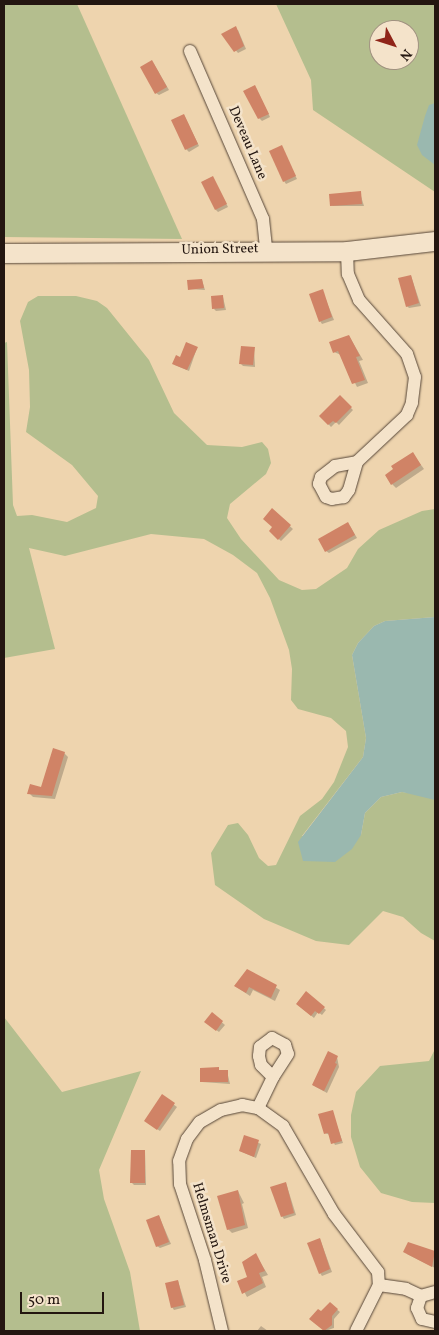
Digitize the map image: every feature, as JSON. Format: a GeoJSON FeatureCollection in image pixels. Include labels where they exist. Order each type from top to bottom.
{"type":"FeatureCollection","features":[{"type":"Feature","properties":{"kind":"main road","name":"Union Street"},"geometry":{"type":"LineString","coordinates":[[4,253],[266,249],[346,251],[435,241]]}},
{"type":"Feature","properties":{"kind":"street","name":"Deveau Lane"},"geometry":{"type":"LineString","coordinates":[[190,51],[263,219],[266,249]]}},
{"type":"Feature","properties":{"kind":"street"},"geometry":{"type":"LineString","coordinates":[[346,251],[348,274],[359,300],[407,354],[415,377],[412,403],[406,415],[357,462]]}},
{"type":"Feature","properties":{"kind":"street"},"geometry":{"type":"LineString","coordinates":[[273,1077],[258,1108],[283,1126],[293,1140],[334,1214],[373,1262],[378,1272],[379,1285],[356,1331]]}},
{"type":"Feature","properties":{"kind":"street","name":"Helmsman Drive"},"geometry":{"type":"LineString","coordinates":[[222,1331],[213,1288],[180,1184],[179,1161],[186,1139],[209,1116],[234,1106],[258,1108]]}},
{"type":"Feature","properties":{"kind":"street"},"geometry":{"type":"LineString","coordinates":[[379,1285],[406,1288],[421,1296],[435,1292]]}},
{"type":"Feature","properties":{"kind":"street"},"geometry":{"type":"LineString","coordinates":[[421,1296],[417,1305],[419,1314],[427,1321],[435,1322]]}},
{"type":"Feature","properties":{"kind":"green space"},"geometry":{"type":"Polygon","coordinates":[[[4,4],[77,4],[182,239],[4,237],[4,4]]]}},
{"type":"Feature","properties":{"kind":"green space"},"geometry":{"type":"Polygon","coordinates":[[[276,4],[435,4],[435,192],[313,110],[311,80],[276,4]]]}},
{"type":"Feature","properties":{"kind":"green space"},"geometry":{"type":"Polygon","coordinates":[[[38,296],[76,296],[97,301],[107,308],[149,360],[174,413],[207,445],[242,447],[262,442],[268,449],[271,463],[266,474],[230,504],[227,518],[241,539],[279,580],[302,590],[316,589],[347,568],[358,549],[379,530],[422,511],[435,509],[435,617],[385,621],[374,626],[358,643],[352,655],[366,738],[363,757],[302,836],[361,835],[365,813],[381,797],[402,792],[434,797],[435,941],[421,933],[403,917],[383,911],[349,945],[316,941],[264,919],[215,885],[211,853],[228,825],[238,823],[248,835],[259,858],[268,866],[276,865],[300,816],[322,799],[334,782],[348,747],[346,731],[331,718],[298,709],[291,700],[292,669],[289,650],[270,598],[257,573],[233,555],[204,539],[151,534],[65,556],[29,548],[55,649],[4,658],[4,343],[7,342],[13,505],[17,516],[32,515],[67,522],[96,508],[98,496],[72,465],[26,432],[30,407],[29,370],[20,321],[28,302],[38,296]]]}},
{"type":"Feature","properties":{"kind":"green space"},"geometry":{"type":"Polygon","coordinates":[[[4,1017],[62,1092],[141,1071],[99,1170],[104,1199],[130,1272],[140,1331],[4,1331],[4,1017]]]}},
{"type":"Feature","properties":{"kind":"green space"},"geometry":{"type":"Polygon","coordinates":[[[435,1049],[435,1203],[412,1202],[381,1193],[360,1167],[351,1137],[351,1115],[356,1092],[380,1066],[429,1061],[435,1049]]]}},
{"type":"Feature","properties":{"kind":"water"},"geometry":{"type":"Polygon","coordinates":[[[435,103],[435,165],[422,155],[417,145],[429,105],[435,103]]]}},
{"type":"Feature","properties":{"kind":"water"},"geometry":{"type":"Polygon","coordinates":[[[435,617],[435,800],[402,792],[381,797],[365,813],[361,835],[352,849],[335,862],[303,861],[298,842],[363,757],[366,738],[352,655],[358,643],[374,626],[385,621],[435,617]]]}},
{"type":"Feature","properties":{"kind":"building"},"geometry":{"type":"Polygon","coordinates":[[[236,26],[244,46],[234,52],[221,34],[236,26]]]}},
{"type":"Feature","properties":{"kind":"building"},"geometry":{"type":"Polygon","coordinates":[[[152,60],[167,87],[155,94],[140,67],[152,60]]]}},
{"type":"Feature","properties":{"kind":"building"},"geometry":{"type":"Polygon","coordinates":[[[255,85],[269,114],[258,119],[243,91],[255,85]]]}},
{"type":"Feature","properties":{"kind":"building"},"geometry":{"type":"Polygon","coordinates":[[[184,114],[198,144],[185,150],[171,120],[184,114]]]}},
{"type":"Feature","properties":{"kind":"building"},"geometry":{"type":"Polygon","coordinates":[[[282,145],[296,176],[283,182],[269,151],[282,145]]]}},
{"type":"Feature","properties":{"kind":"building"},"geometry":{"type":"Polygon","coordinates":[[[213,176],[227,204],[215,210],[201,182],[213,176]]]}},
{"type":"Feature","properties":{"kind":"building"},"geometry":{"type":"Polygon","coordinates":[[[361,191],[362,204],[330,206],[329,194],[361,191]]]}},
{"type":"Feature","properties":{"kind":"building"},"geometry":{"type":"Polygon","coordinates":[[[411,275],[419,303],[406,307],[398,278],[411,275]]]}},
{"type":"Feature","properties":{"kind":"building"},"geometry":{"type":"Polygon","coordinates":[[[202,279],[204,288],[188,290],[187,280],[202,279]]]}},
{"type":"Feature","properties":{"kind":"building"},"geometry":{"type":"Polygon","coordinates":[[[323,289],[332,317],[319,322],[309,294],[323,289]]]}},
{"type":"Feature","properties":{"kind":"building"},"geometry":{"type":"Polygon","coordinates":[[[223,295],[224,308],[212,309],[211,296],[223,295]]]}},
{"type":"Feature","properties":{"kind":"building"},"geometry":{"type":"Polygon","coordinates":[[[349,335],[360,356],[356,357],[365,380],[352,384],[338,351],[333,353],[329,342],[349,335]]]}},
{"type":"Feature","properties":{"kind":"building"},"geometry":{"type":"Polygon","coordinates":[[[186,342],[198,347],[187,370],[172,364],[176,355],[180,357],[186,342]]]}},
{"type":"Feature","properties":{"kind":"building"},"geometry":{"type":"Polygon","coordinates":[[[241,346],[255,347],[253,365],[239,364],[241,346]]]}},
{"type":"Feature","properties":{"kind":"building"},"geometry":{"type":"Polygon","coordinates":[[[340,395],[352,407],[336,423],[333,421],[328,425],[319,416],[340,395]]]}},
{"type":"Feature","properties":{"kind":"building"},"geometry":{"type":"Polygon","coordinates":[[[413,452],[421,465],[391,485],[385,475],[393,469],[391,466],[413,452]]]}},
{"type":"Feature","properties":{"kind":"building"},"geometry":{"type":"Polygon","coordinates":[[[272,508],[291,525],[278,540],[269,531],[272,527],[263,519],[272,508]]]}},
{"type":"Feature","properties":{"kind":"building"},"geometry":{"type":"Polygon","coordinates":[[[348,522],[355,535],[325,552],[318,539],[348,522]]]}},
{"type":"Feature","properties":{"kind":"building"},"geometry":{"type":"Polygon","coordinates":[[[53,748],[65,752],[52,796],[27,794],[30,784],[41,787],[53,748]]]}},
{"type":"Feature","properties":{"kind":"building"},"geometry":{"type":"Polygon","coordinates":[[[247,969],[277,985],[271,998],[249,987],[246,993],[234,986],[247,969]]]}},
{"type":"Feature","properties":{"kind":"building"},"geometry":{"type":"Polygon","coordinates":[[[306,991],[325,1007],[319,1014],[315,1011],[311,1016],[296,1004],[306,991]]]}},
{"type":"Feature","properties":{"kind":"building"},"geometry":{"type":"Polygon","coordinates":[[[212,1012],[223,1021],[216,1031],[204,1022],[212,1012]]]}},
{"type":"Feature","properties":{"kind":"building"},"geometry":{"type":"Polygon","coordinates":[[[328,1051],[338,1056],[335,1063],[337,1064],[324,1091],[312,1085],[328,1051]]]}},
{"type":"Feature","properties":{"kind":"building"},"geometry":{"type":"Polygon","coordinates":[[[219,1067],[219,1070],[228,1070],[228,1082],[200,1082],[200,1068],[219,1067]]]}},
{"type":"Feature","properties":{"kind":"building"},"geometry":{"type":"Polygon","coordinates":[[[162,1094],[175,1103],[157,1130],[144,1121],[162,1094]]]}},
{"type":"Feature","properties":{"kind":"building"},"geometry":{"type":"Polygon","coordinates":[[[333,1110],[342,1141],[331,1144],[328,1133],[324,1134],[318,1114],[333,1110]]]}},
{"type":"Feature","properties":{"kind":"building"},"geometry":{"type":"Polygon","coordinates":[[[244,1135],[259,1140],[254,1157],[239,1151],[244,1135]]]}},
{"type":"Feature","properties":{"kind":"building"},"geometry":{"type":"Polygon","coordinates":[[[131,1150],[145,1150],[145,1183],[130,1183],[131,1150]]]}},
{"type":"Feature","properties":{"kind":"building"},"geometry":{"type":"Polygon","coordinates":[[[286,1182],[294,1213],[281,1217],[270,1187],[286,1182]]]}},
{"type":"Feature","properties":{"kind":"building"},"geometry":{"type":"Polygon","coordinates":[[[238,1190],[245,1225],[227,1230],[217,1196],[238,1190]]]}},
{"type":"Feature","properties":{"kind":"building"},"geometry":{"type":"Polygon","coordinates":[[[159,1215],[169,1242],[156,1247],[146,1220],[159,1215]]]}},
{"type":"Feature","properties":{"kind":"building"},"geometry":{"type":"Polygon","coordinates":[[[320,1238],[330,1269],[319,1274],[307,1243],[320,1238]]]}},
{"type":"Feature","properties":{"kind":"building"},"geometry":{"type":"Polygon","coordinates":[[[408,1242],[435,1251],[432,1267],[403,1252],[408,1242]]]}},
{"type":"Feature","properties":{"kind":"building"},"geometry":{"type":"Polygon","coordinates":[[[256,1253],[265,1271],[259,1273],[263,1283],[242,1294],[237,1281],[247,1277],[242,1262],[256,1253]]]}},
{"type":"Feature","properties":{"kind":"building"},"geometry":{"type":"Polygon","coordinates":[[[178,1280],[184,1305],[171,1308],[165,1283],[178,1280]]]}},
{"type":"Feature","properties":{"kind":"building"},"geometry":{"type":"Polygon","coordinates":[[[330,1302],[338,1309],[332,1316],[332,1325],[324,1331],[309,1319],[318,1309],[321,1311],[330,1302]]]}}]}
